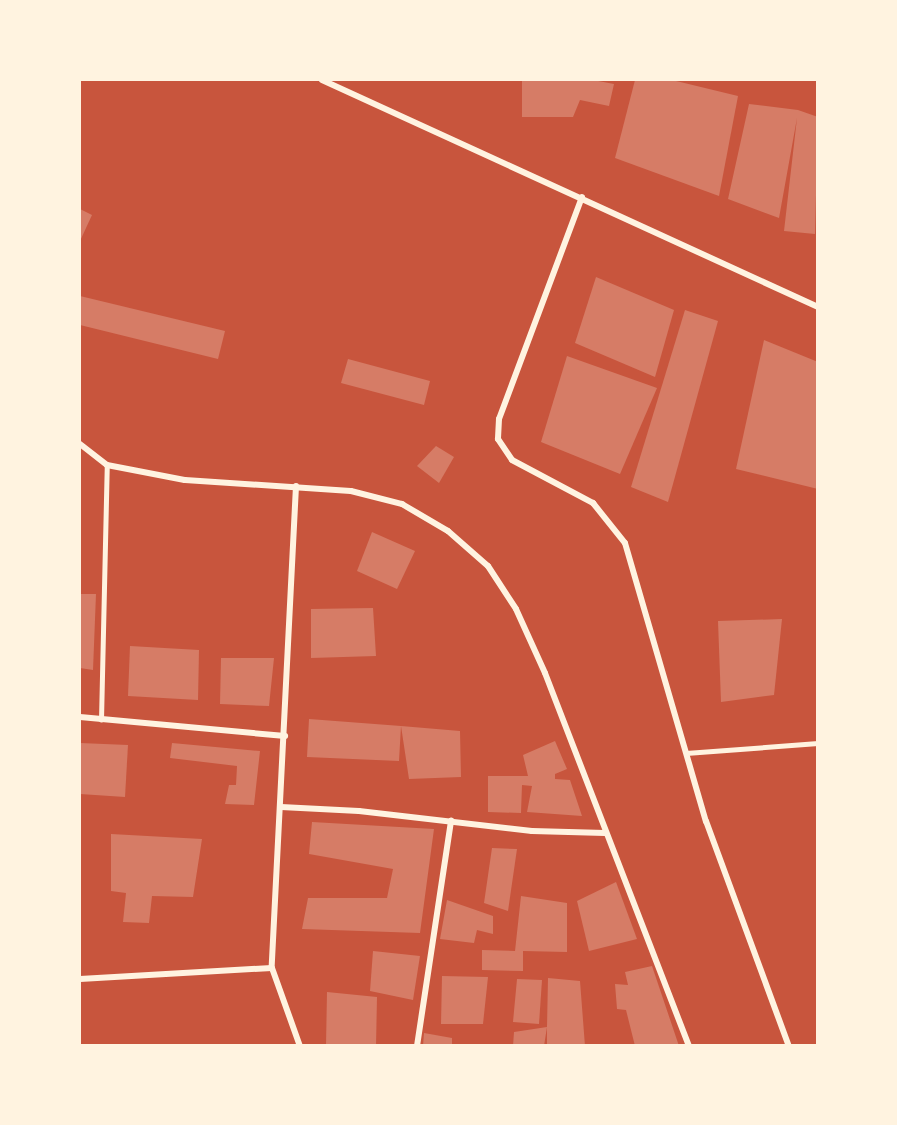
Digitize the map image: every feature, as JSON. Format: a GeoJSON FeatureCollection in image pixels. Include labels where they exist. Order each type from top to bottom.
{"type":"FeatureCollection","features":[{"type":"Feature","properties":{"kind":"street"},"geometry":{"type":"LineString","coordinates":[[322,80],[582,197],[818,307]]}},
{"type":"Feature","properties":{"kind":"street"},"geometry":{"type":"LineString","coordinates":[[582,197],[499,419],[498,439],[512,460],[593,503],[625,543],[706,821],[789,1046]]}},
{"type":"Feature","properties":{"kind":"street"},"geometry":{"type":"LineString","coordinates":[[80,444],[107,465],[185,480],[351,491],[402,504],[448,531],[488,566],[516,609],[545,673],[689,1046]]}},
{"type":"Feature","properties":{"kind":"street"},"geometry":{"type":"LineString","coordinates":[[296,486],[272,968],[300,1046]]}},
{"type":"Feature","properties":{"kind":"street"},"geometry":{"type":"LineString","coordinates":[[80,717],[285,736]]}},
{"type":"Feature","properties":{"kind":"street"},"geometry":{"type":"LineString","coordinates":[[281,807],[451,821],[532,831],[605,833]]}},
{"type":"Feature","properties":{"kind":"street"},"geometry":{"type":"LineString","coordinates":[[417,1046],[451,821]]}},
{"type":"Feature","properties":{"kind":"street"},"geometry":{"type":"LineString","coordinates":[[80,979],[272,968]]}},
{"type":"Feature","properties":{"kind":"lane"},"geometry":{"type":"LineString","coordinates":[[101,720],[107,465]]}},
{"type":"Feature","properties":{"kind":"lane"},"geometry":{"type":"LineString","coordinates":[[685,753],[818,743]]}},
{"type":"Feature","properties":{"kind":"building"},"geometry":{"type":"Polygon","coordinates":[[[522,80],[593,80],[614,84],[609,106],[580,100],[573,117],[522,117],[522,80]]]}},
{"type":"Feature","properties":{"kind":"building"},"geometry":{"type":"Polygon","coordinates":[[[635,80],[672,80],[738,96],[719,196],[615,158],[635,80]]]}},
{"type":"Feature","properties":{"kind":"building"},"geometry":{"type":"Polygon","coordinates":[[[749,104],[798,110],[818,117],[815,234],[784,231],[797,118],[779,218],[728,199],[749,104]]]}},
{"type":"Feature","properties":{"kind":"building"},"geometry":{"type":"Polygon","coordinates":[[[80,209],[92,215],[80,241],[80,209]]]}},
{"type":"Feature","properties":{"kind":"building"},"geometry":{"type":"Polygon","coordinates":[[[596,277],[674,310],[655,377],[575,343],[596,277]]]}},
{"type":"Feature","properties":{"kind":"building"},"geometry":{"type":"Polygon","coordinates":[[[80,296],[225,331],[218,359],[80,325],[80,296]]]}},
{"type":"Feature","properties":{"kind":"building"},"geometry":{"type":"Polygon","coordinates":[[[685,310],[718,321],[668,502],[631,487],[685,310]]]}},
{"type":"Feature","properties":{"kind":"building"},"geometry":{"type":"Polygon","coordinates":[[[764,340],[818,362],[818,489],[736,469],[764,340]]]}},
{"type":"Feature","properties":{"kind":"building"},"geometry":{"type":"Polygon","coordinates":[[[567,356],[657,388],[620,474],[541,442],[567,356]]]}},
{"type":"Feature","properties":{"kind":"building"},"geometry":{"type":"Polygon","coordinates":[[[348,359],[430,381],[424,405],[341,383],[348,359]]]}},
{"type":"Feature","properties":{"kind":"building"},"geometry":{"type":"Polygon","coordinates":[[[436,446],[454,457],[439,483],[417,466],[436,446]]]}},
{"type":"Feature","properties":{"kind":"building"},"geometry":{"type":"Polygon","coordinates":[[[372,532],[415,551],[397,589],[357,571],[372,532]]]}},
{"type":"Feature","properties":{"kind":"building"},"geometry":{"type":"Polygon","coordinates":[[[80,594],[96,594],[93,670],[80,668],[80,594]]]}},
{"type":"Feature","properties":{"kind":"building"},"geometry":{"type":"Polygon","coordinates":[[[373,608],[376,656],[311,658],[311,609],[373,608]]]}},
{"type":"Feature","properties":{"kind":"building"},"geometry":{"type":"Polygon","coordinates":[[[782,619],[774,695],[721,702],[718,621],[782,619]]]}},
{"type":"Feature","properties":{"kind":"building"},"geometry":{"type":"Polygon","coordinates":[[[130,646],[199,650],[198,700],[128,696],[130,646]]]}},
{"type":"Feature","properties":{"kind":"building"},"geometry":{"type":"Polygon","coordinates":[[[221,658],[274,658],[269,706],[220,704],[221,658]]]}},
{"type":"Feature","properties":{"kind":"building"},"geometry":{"type":"Polygon","coordinates":[[[309,719],[401,726],[399,761],[307,757],[309,719]]]}},
{"type":"Feature","properties":{"kind":"building"},"geometry":{"type":"Polygon","coordinates":[[[401,726],[460,731],[461,777],[409,779],[401,726]]]}},
{"type":"Feature","properties":{"kind":"building"},"geometry":{"type":"Polygon","coordinates":[[[555,741],[567,769],[555,774],[555,779],[570,780],[582,816],[527,812],[532,786],[522,785],[521,813],[488,812],[488,776],[528,776],[523,755],[555,741]]]}},
{"type":"Feature","properties":{"kind":"building"},"geometry":{"type":"Polygon","coordinates":[[[80,743],[128,745],[125,797],[80,794],[80,743]]]}},
{"type":"Feature","properties":{"kind":"building"},"geometry":{"type":"Polygon","coordinates":[[[172,743],[260,751],[254,805],[225,804],[229,785],[236,785],[237,766],[170,758],[172,743]]]}},
{"type":"Feature","properties":{"kind":"building"},"geometry":{"type":"Polygon","coordinates":[[[312,822],[434,829],[420,933],[302,929],[308,898],[387,898],[393,869],[309,854],[312,822]]]}},
{"type":"Feature","properties":{"kind":"building"},"geometry":{"type":"Polygon","coordinates":[[[111,834],[202,839],[193,897],[152,896],[149,923],[123,922],[126,893],[111,891],[111,834]]]}},
{"type":"Feature","properties":{"kind":"building"},"geometry":{"type":"Polygon","coordinates":[[[492,848],[517,849],[508,911],[484,903],[492,848]]]}},
{"type":"Feature","properties":{"kind":"building"},"geometry":{"type":"Polygon","coordinates":[[[616,882],[637,939],[589,951],[577,901],[616,882]]]}},
{"type":"Feature","properties":{"kind":"building"},"geometry":{"type":"Polygon","coordinates":[[[521,896],[567,903],[567,952],[523,951],[523,971],[482,970],[482,950],[515,951],[521,896]]]}},
{"type":"Feature","properties":{"kind":"building"},"geometry":{"type":"Polygon","coordinates":[[[447,900],[493,916],[493,934],[477,930],[474,943],[440,939],[447,900]]]}},
{"type":"Feature","properties":{"kind":"building"},"geometry":{"type":"Polygon","coordinates":[[[373,951],[420,956],[413,1000],[370,991],[373,951]]]}},
{"type":"Feature","properties":{"kind":"building"},"geometry":{"type":"Polygon","coordinates":[[[652,966],[679,1046],[635,1046],[626,1010],[617,1009],[615,984],[628,985],[625,972],[652,966]]]}},
{"type":"Feature","properties":{"kind":"building"},"geometry":{"type":"Polygon","coordinates":[[[442,976],[488,977],[483,1024],[441,1024],[442,976]]]}},
{"type":"Feature","properties":{"kind":"building"},"geometry":{"type":"Polygon","coordinates":[[[548,978],[580,981],[585,1046],[547,1046],[548,978]]]}},
{"type":"Feature","properties":{"kind":"building"},"geometry":{"type":"Polygon","coordinates":[[[517,979],[542,980],[539,1024],[513,1022],[517,979]]]}},
{"type":"Feature","properties":{"kind":"building"},"geometry":{"type":"Polygon","coordinates":[[[327,992],[377,997],[376,1046],[326,1046],[327,992]]]}},
{"type":"Feature","properties":{"kind":"building"},"geometry":{"type":"Polygon","coordinates":[[[547,1027],[544,1046],[513,1046],[514,1032],[547,1027]]]}},
{"type":"Feature","properties":{"kind":"building"},"geometry":{"type":"Polygon","coordinates":[[[424,1033],[452,1038],[452,1046],[423,1046],[424,1033]]]}}]}
